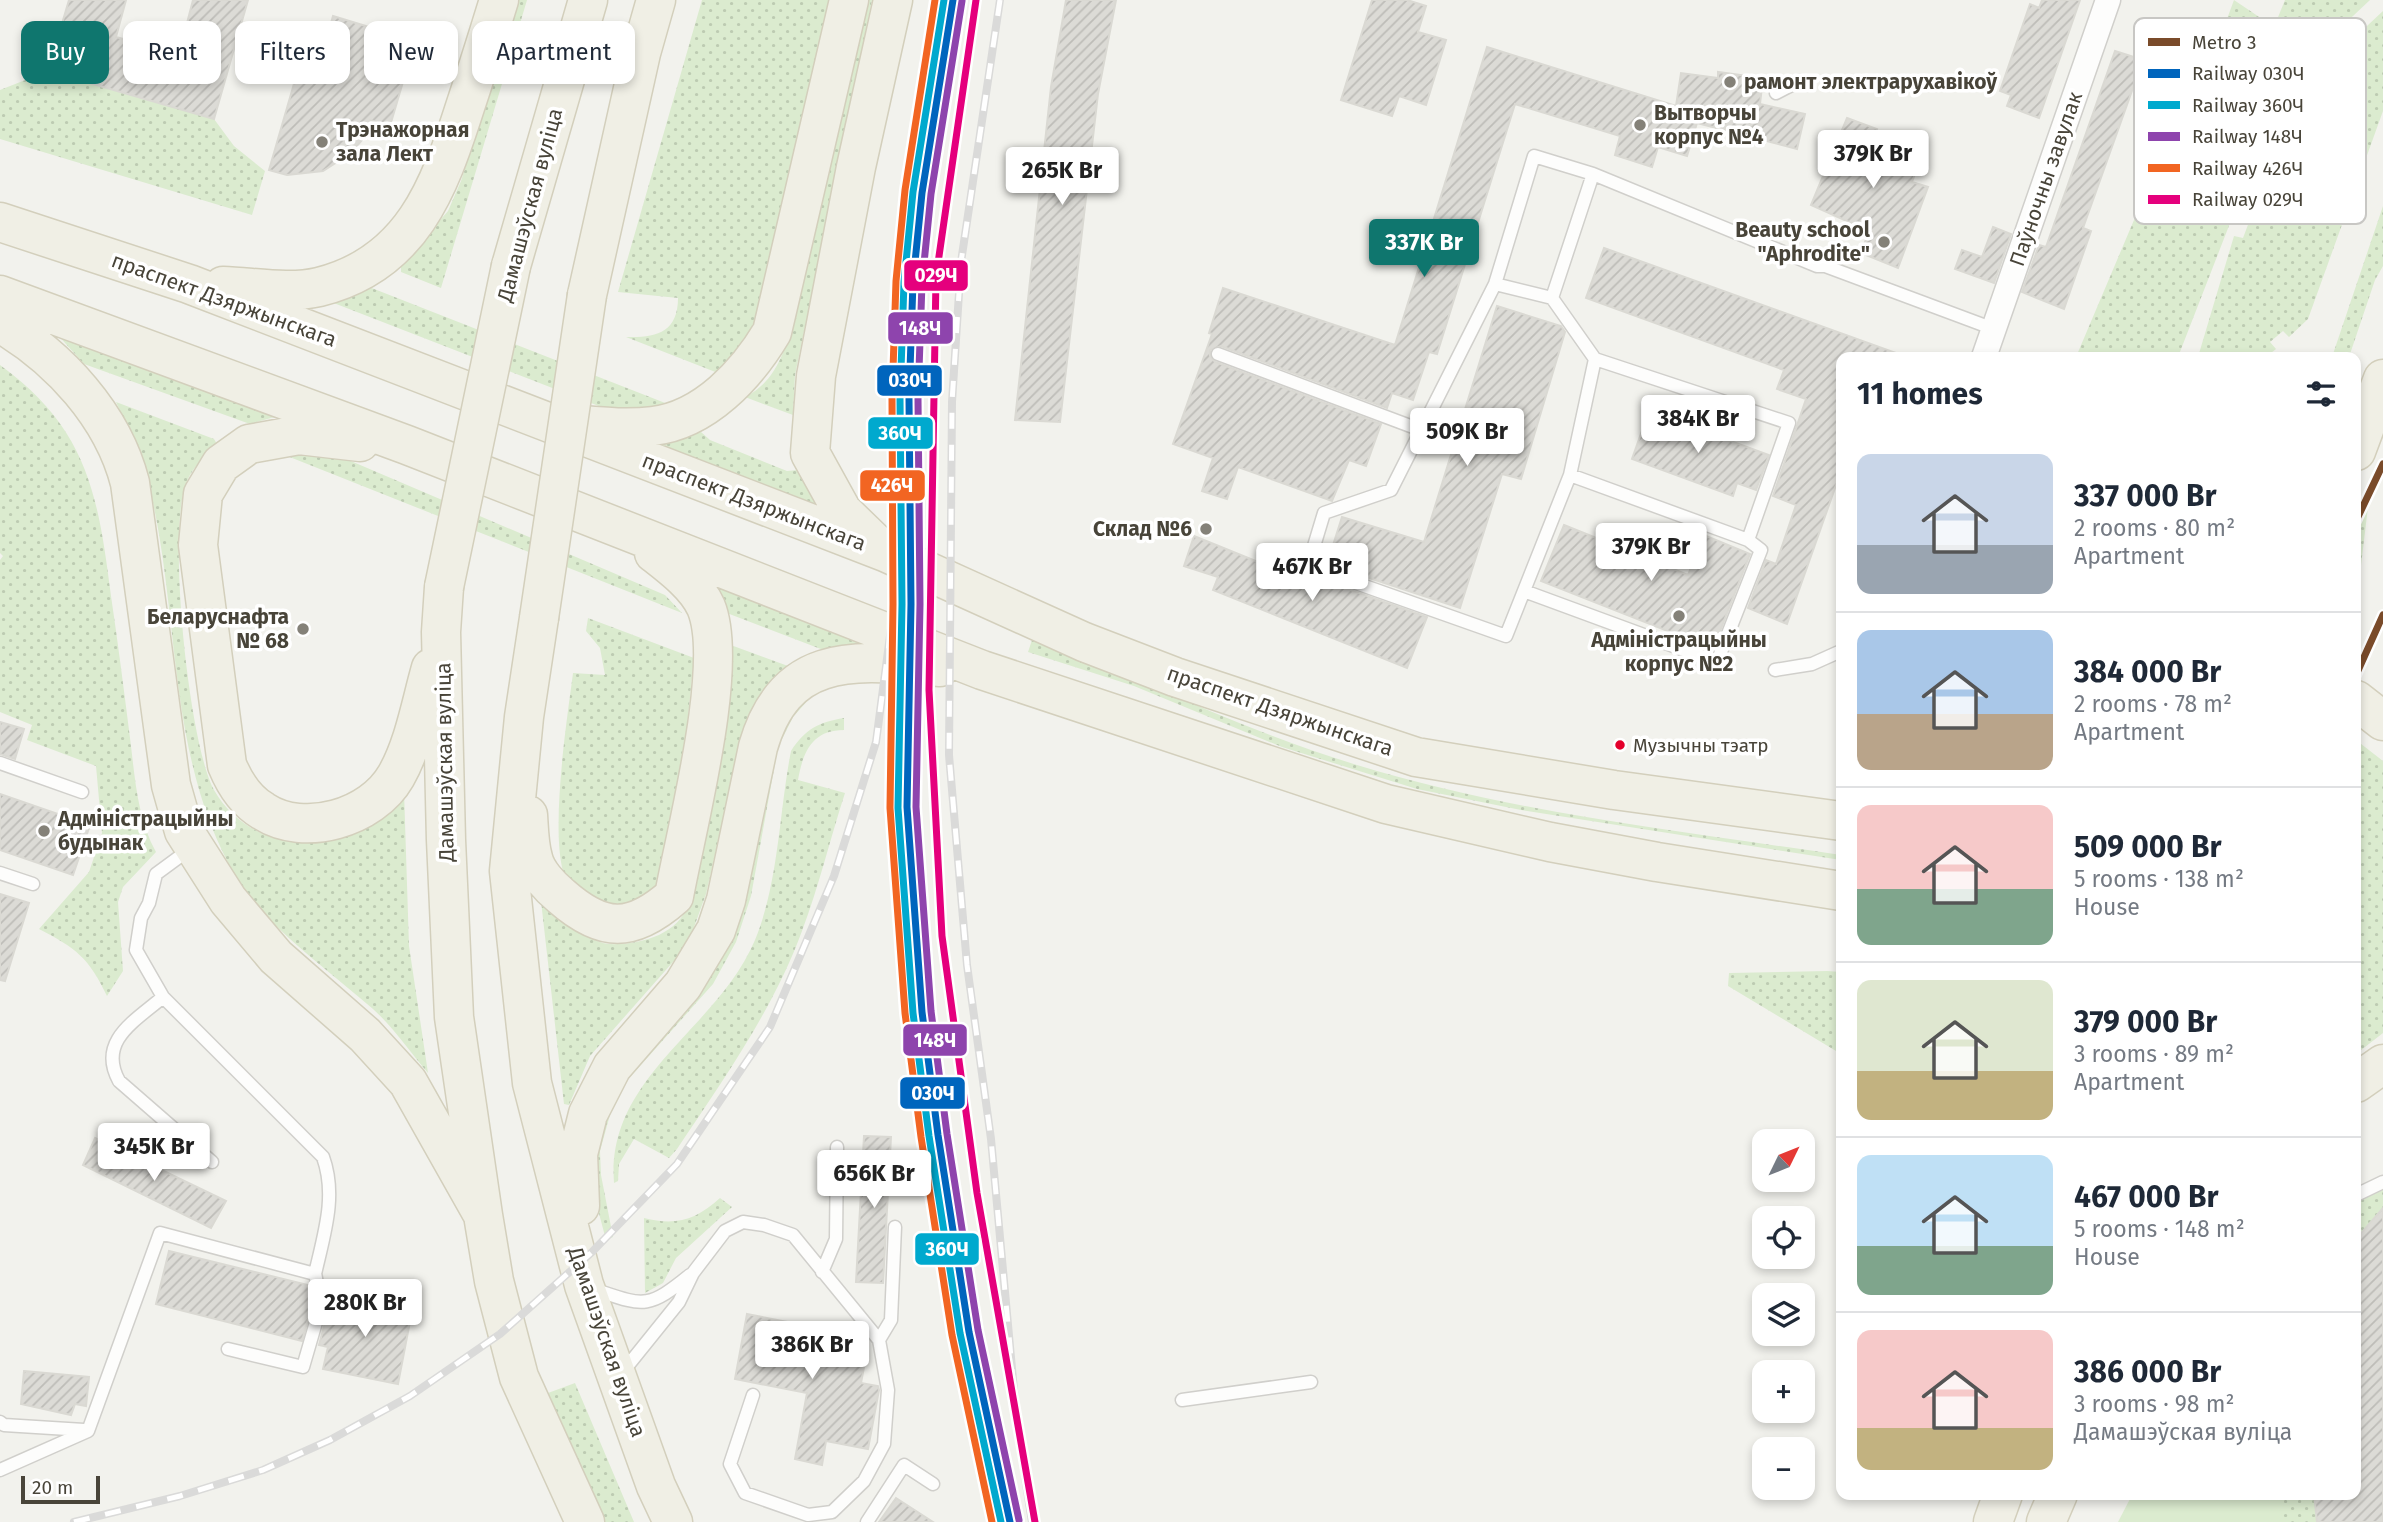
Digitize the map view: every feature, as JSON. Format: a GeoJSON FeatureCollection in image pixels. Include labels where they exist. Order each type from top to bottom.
{"type":"FeatureCollection","features":[{"type":"Feature","properties":{"kind":"main road"},"geometry":{"type":"LineString","coordinates":[[189,284],[292,289],[319,286],[362,270],[383,257],[416,222],[435,190],[448,160],[499,0]]}},
{"type":"Feature","properties":{"kind":"main road","name":"Дамашэўская вуліца"},"geometry":{"type":"LineString","coordinates":[[585,1522],[519,1377],[494,1281],[483,1215],[454,1017],[441,632],[444,587],[511,265],[588,0]]}},
{"type":"Feature","properties":{"kind":"main road","name":"Дамашэўская вуліца"},"geometry":{"type":"LineString","coordinates":[[656,0],[641,53],[587,295],[524,717],[509,871],[532,1083],[584,1285],[656,1486],[673,1522]]}},
{"type":"Feature","properties":{"kind":"main road"},"geometry":{"type":"LineString","coordinates":[[540,421],[623,428],[656,426],[700,410],[756,358],[772,332],[849,0]]}},
{"type":"Feature","properties":{"kind":"main road"},"geometry":{"type":"LineString","coordinates":[[885,552],[842,510],[822,479],[810,453],[816,376],[856,167],[893,0]]}},
{"type":"Feature","properties":{"kind":"main road","name":"праспект Дзяржынскага"},"geometry":{"type":"LineString","coordinates":[[0,222],[189,284],[885,552],[1084,642],[1174,677],[1416,757],[1614,790],[1836,820]]}},
{"type":"Feature","properties":{"kind":"main road"},"geometry":{"type":"LineString","coordinates":[[0,295],[407,445],[610,527],[982,670],[1386,804],[1657,863],[1836,890]]}},
{"type":"Feature","properties":{"kind":"main road"},"geometry":{"type":"LineString","coordinates":[[0,323],[25,338],[78,388],[104,421],[123,457],[130,483],[171,785],[184,831],[228,900],[269,950],[365,1035],[408,1082],[483,1215]]}},
{"type":"Feature","properties":{"kind":"main road"},"geometry":{"type":"LineString","coordinates":[[2361,437],[2383,379]]}},
{"type":"Feature","properties":{"kind":"main road"},"geometry":{"type":"LineString","coordinates":[[407,445],[299,436],[248,444],[221,464],[202,494],[198,545],[227,765],[235,784],[262,811],[284,820],[311,824],[357,811],[395,778],[441,632]]}},
{"type":"Feature","properties":{"kind":"main road"},"geometry":{"type":"LineString","coordinates":[[524,717],[528,818],[533,860],[549,886],[585,916],[605,925],[632,923],[654,913],[674,896],[678,876],[709,715],[713,667],[711,623],[705,604],[673,568],[610,527]]}},
{"type":"Feature","properties":{"kind":"main road"},"geometry":{"type":"LineString","coordinates":[[584,1285],[578,1154],[588,1114],[612,1067],[683,985],[716,930],[726,900],[758,747],[763,729],[775,709],[807,676],[842,663],[861,661],[982,670]]}},
{"type":"Feature","properties":{"kind":"main road"},"geometry":{"type":"LineString","coordinates":[[2361,704],[2383,721]]}},
{"type":"Feature","properties":{"kind":"main road"},"geometry":{"type":"LineString","coordinates":[[2361,1079],[2383,1064]]}},
{"type":"Feature","properties":{"kind":"main road"},"geometry":{"type":"LineString","coordinates":[[1993,1522],[2001,1500]]}},
{"type":"Feature","properties":{"kind":"main road"},"geometry":{"type":"LineString","coordinates":[[2046,1522],[2055,1500]]}},
{"type":"Feature","properties":{"kind":"street","name":"Паўночны завулак"},"geometry":{"type":"LineString","coordinates":[[1986,352],[2108,0]]}},
{"type":"Feature","properties":{"kind":"lane"},"geometry":{"type":"LineString","coordinates":[[1776,93],[1799,81]]}},
{"type":"Feature","properties":{"kind":"lane"},"geometry":{"type":"LineString","coordinates":[[1595,359],[1570,475],[1506,636],[1308,566],[1324,513],[1391,490],[1495,284],[1534,156],[1593,174],[1777,247],[1805,261],[1994,329]]}},
{"type":"Feature","properties":{"kind":"lane"},"geometry":{"type":"LineString","coordinates":[[1552,298],[1593,174]]}},
{"type":"Feature","properties":{"kind":"lane"},"geometry":{"type":"LineString","coordinates":[[1495,284],[1552,298],[1595,359],[1789,423],[1748,540]]}},
{"type":"Feature","properties":{"kind":"lane"},"geometry":{"type":"LineString","coordinates":[[1218,354],[1421,430]]}},
{"type":"Feature","properties":{"kind":"lane"},"geometry":{"type":"LineString","coordinates":[[1524,591],[1717,662],[1761,550],[1748,540],[1570,475]]}},
{"type":"Feature","properties":{"kind":"lane"},"geometry":{"type":"LineString","coordinates":[[1775,670],[1812,664],[1836,653]]}},
{"type":"Feature","properties":{"kind":"lane"},"geometry":{"type":"LineString","coordinates":[[0,763],[82,792]]}},
{"type":"Feature","properties":{"kind":"lane"},"geometry":{"type":"LineString","coordinates":[[193,846],[156,874],[149,903],[141,918],[136,950],[163,997],[323,1157],[331,1196],[315,1273],[321,1305],[303,1367],[228,1349]]}},
{"type":"Feature","properties":{"kind":"lane"},"geometry":{"type":"LineString","coordinates":[[0,873],[33,884]]}},
{"type":"Feature","properties":{"kind":"lane"},"geometry":{"type":"LineString","coordinates":[[163,997],[119,1036],[113,1047],[113,1070],[119,1081],[212,1162]]}},
{"type":"Feature","properties":{"kind":"lane"},"geometry":{"type":"LineString","coordinates":[[822,1272],[836,1239],[837,1147]]}},
{"type":"Feature","properties":{"kind":"lane"},"geometry":{"type":"LineString","coordinates":[[2361,1193],[2383,1182]]}},
{"type":"Feature","properties":{"kind":"lane"},"geometry":{"type":"LineString","coordinates":[[619,1377],[679,1302],[693,1273],[725,1231],[743,1222],[764,1225],[793,1235],[879,1340],[888,1390],[884,1444],[864,1481],[832,1512],[809,1518],[745,1493],[730,1464],[753,1395]]}},
{"type":"Feature","properties":{"kind":"lane"},"geometry":{"type":"LineString","coordinates":[[879,1340],[891,1320],[895,1227]]}},
{"type":"Feature","properties":{"kind":"lane"},"geometry":{"type":"LineString","coordinates":[[0,1470],[88,1431],[160,1233],[315,1273]]}},
{"type":"Feature","properties":{"kind":"lane"},"geometry":{"type":"LineString","coordinates":[[584,1285],[634,1303],[649,1303],[664,1297],[693,1273]]}},
{"type":"Feature","properties":{"kind":"lane"},"geometry":{"type":"LineString","coordinates":[[1182,1400],[1311,1382]]}},
{"type":"Feature","properties":{"kind":"lane"},"geometry":{"type":"LineString","coordinates":[[0,1422],[4,1425],[88,1431]]}},
{"type":"Feature","properties":{"kind":"lane"},"geometry":{"type":"LineString","coordinates":[[867,1522],[904,1465],[933,1484]]}},
{"type":"Feature","properties":{"kind":"green space"},"geometry":{"type":"Polygon","coordinates":[[[518,0],[527,0],[521,21],[511,21],[518,0]]]}},
{"type":"Feature","properties":{"kind":"green space"},"geometry":{"type":"Polygon","coordinates":[[[702,0],[834,0],[761,329],[723,375],[626,337],[646,336],[663,331],[674,319],[678,298],[618,292],[702,0]]]}},
{"type":"Feature","properties":{"kind":"green space"},"geometry":{"type":"Polygon","coordinates":[[[862,0],[872,0],[795,375],[793,415],[745,397],[756,391],[778,365],[795,320],[862,0]]]}},
{"type":"Feature","properties":{"kind":"green space"},"geometry":{"type":"Polygon","coordinates":[[[2234,0],[2261,18],[2227,18],[2234,0]]]}},
{"type":"Feature","properties":{"kind":"green space"},"geometry":{"type":"Polygon","coordinates":[[[2285,0],[2370,0],[2351,18],[2278,18],[2285,0]]]}},
{"type":"Feature","properties":{"kind":"green space"},"geometry":{"type":"Polygon","coordinates":[[[2383,11],[2383,111],[2366,158],[2366,27],[2383,11]]]}},
{"type":"Feature","properties":{"kind":"green space"},"geometry":{"type":"Polygon","coordinates":[[[21,82],[21,84],[93,84],[214,119],[234,146],[265,171],[252,215],[0,139],[0,90],[21,82]]]}},
{"type":"Feature","properties":{"kind":"green space"},"geometry":{"type":"Polygon","coordinates":[[[492,84],[502,84],[441,288],[401,272],[401,265],[448,211],[461,181],[492,84]]]}},
{"type":"Feature","properties":{"kind":"green space"},"geometry":{"type":"Polygon","coordinates":[[[2383,206],[2383,266],[2375,280],[2351,352],[2334,352],[2383,206]]]}},
{"type":"Feature","properties":{"kind":"green space"},"geometry":{"type":"Polygon","coordinates":[[[2134,220],[2134,224],[2230,224],[2180,352],[2078,352],[2134,220]]]}},
{"type":"Feature","properties":{"kind":"green space"},"geometry":{"type":"Polygon","coordinates":[[[2248,224],[2342,224],[2308,319],[2289,337],[2283,331],[2270,342],[2276,349],[2272,352],[2199,352],[2234,236],[2243,238],[2248,224]]]}},
{"type":"Feature","properties":{"kind":"green space"},"geometry":{"type":"Polygon","coordinates":[[[364,285],[678,408],[627,417],[326,300],[364,285]]]}},
{"type":"Feature","properties":{"kind":"green space"},"geometry":{"type":"Polygon","coordinates":[[[56,333],[278,416],[250,424],[84,364],[56,333]]]}},
{"type":"Feature","properties":{"kind":"green space"},"geometry":{"type":"Polygon","coordinates":[[[0,365],[30,389],[53,414],[70,440],[84,467],[101,526],[138,797],[156,852],[123,887],[118,902],[123,971],[107,996],[94,972],[80,955],[39,929],[89,872],[102,833],[96,766],[27,740],[32,725],[0,712],[0,560],[3,556],[0,553],[0,365]]]}},
{"type":"Feature","properties":{"kind":"green space"},"geometry":{"type":"Polygon","coordinates":[[[116,402],[214,439],[217,444],[196,466],[187,481],[181,506],[179,543],[183,636],[196,729],[205,766],[214,790],[223,803],[245,824],[271,837],[286,841],[317,842],[347,828],[404,791],[409,946],[428,1073],[381,1016],[265,915],[239,882],[214,832],[196,779],[184,725],[163,559],[153,504],[139,450],[116,402]]]}},
{"type":"Feature","properties":{"kind":"green space"},"geometry":{"type":"Polygon","coordinates":[[[701,432],[710,440],[787,471],[798,470],[823,511],[651,445],[701,432]]]}},
{"type":"Feature","properties":{"kind":"green space"},"geometry":{"type":"Polygon","coordinates":[[[262,446],[318,447],[665,595],[682,613],[262,446]]]}},
{"type":"Feature","properties":{"kind":"green space"},"geometry":{"type":"Polygon","coordinates":[[[2371,482],[2361,565],[2361,519],[2371,482]]]}},
{"type":"Feature","properties":{"kind":"green space"},"geometry":{"type":"Polygon","coordinates":[[[697,578],[857,639],[856,645],[826,651],[719,610],[697,578]]]}},
{"type":"Feature","properties":{"kind":"green space"},"geometry":{"type":"Polygon","coordinates":[[[588,618],[694,658],[685,746],[655,898],[605,910],[570,886],[563,870],[559,846],[560,784],[573,673],[605,675],[600,648],[586,631],[588,618]]]}},
{"type":"Feature","properties":{"kind":"green space"},"geometry":{"type":"Polygon","coordinates":[[[1034,634],[1275,737],[1416,782],[1598,819],[1836,854],[1836,859],[1521,810],[1417,789],[1282,747],[1134,686],[1028,652],[1034,634]]]}},
{"type":"Feature","properties":{"kind":"green space"},"geometry":{"type":"Polygon","coordinates":[[[728,644],[788,666],[766,687],[741,739],[706,894],[693,930],[680,954],[590,1056],[569,1105],[564,1104],[541,901],[577,931],[606,944],[643,941],[664,932],[680,919],[695,888],[728,644]]]}},
{"type":"Feature","properties":{"kind":"green space"},"geometry":{"type":"Polygon","coordinates":[[[809,699],[793,717],[778,747],[751,896],[736,942],[713,984],[624,1084],[613,1104],[600,1151],[601,1175],[613,1237],[606,1240],[592,1187],[599,1114],[676,1010],[775,722],[809,699]]]}},
{"type":"Feature","properties":{"kind":"green space"},"geometry":{"type":"Polygon","coordinates":[[[844,718],[844,730],[824,734],[811,744],[800,770],[798,780],[845,793],[808,914],[777,989],[746,1044],[677,1149],[669,1158],[634,1139],[619,1164],[618,1181],[614,1183],[616,1146],[627,1113],[645,1083],[667,1055],[716,1001],[738,972],[755,940],[774,870],[791,751],[813,728],[844,718]]]}},
{"type":"Feature","properties":{"kind":"green space"},"geometry":{"type":"Polygon","coordinates":[[[2361,744],[2383,761],[2383,1033],[2361,1050],[2361,744]]]}},
{"type":"Feature","properties":{"kind":"green space"},"geometry":{"type":"Polygon","coordinates":[[[1836,972],[1836,1051],[1728,986],[1729,973],[1836,972]]]}},
{"type":"Feature","properties":{"kind":"green space"},"geometry":{"type":"Polygon","coordinates":[[[2383,1188],[2383,1213],[2372,1244],[2361,1231],[2361,1198],[2383,1188]]]}},
{"type":"Feature","properties":{"kind":"green space"},"geometry":{"type":"Polygon","coordinates":[[[720,1198],[732,1207],[676,1258],[663,1283],[645,1293],[644,1218],[666,1221],[685,1219],[702,1212],[720,1198]]]}},
{"type":"Feature","properties":{"kind":"green space"},"geometry":{"type":"Polygon","coordinates":[[[575,1383],[634,1522],[601,1522],[548,1393],[575,1383]]]}},
{"type":"Feature","properties":{"kind":"green space"},"geometry":{"type":"Polygon","coordinates":[[[2129,1500],[2284,1500],[2280,1522],[2118,1522],[2129,1500]]]}},
{"type":"Feature","properties":{"kind":"green space"},"geometry":{"type":"Polygon","coordinates":[[[2235,1500],[2315,1500],[2317,1522],[2242,1522],[2235,1500]]]}},
{"type":"Feature","properties":{"kind":"building"},"geometry":{"type":"Polygon","coordinates":[[[69,0],[126,0],[116,37],[123,39],[123,84],[221,84],[221,21],[188,21],[193,0],[248,0],[242,21],[235,21],[235,46],[214,119],[93,84],[109,84],[109,21],[63,21],[69,0]]]}},
{"type":"Feature","properties":{"kind":"building"},"geometry":{"type":"Polygon","coordinates":[[[1066,0],[1116,0],[1098,94],[1060,422],[1015,420],[1051,87],[1066,0]]]}},
{"type":"Feature","properties":{"kind":"building"},"geometry":{"type":"Polygon","coordinates":[[[1372,0],[1407,0],[1426,6],[1418,32],[1446,40],[1426,105],[1399,96],[1392,116],[1341,100],[1372,0]]]}},
{"type":"Feature","properties":{"kind":"building"},"geometry":{"type":"Polygon","coordinates":[[[2042,0],[2080,0],[2039,118],[2007,106],[2011,95],[2000,91],[2030,4],[2039,8],[2042,0]]]}},
{"type":"Feature","properties":{"kind":"building"},"geometry":{"type":"Polygon","coordinates":[[[333,16],[349,21],[332,21],[333,16]]]}},
{"type":"Feature","properties":{"kind":"building"},"geometry":{"type":"Polygon","coordinates":[[[350,21],[364,25],[364,84],[402,84],[390,126],[370,120],[362,140],[351,153],[323,171],[287,175],[269,170],[294,84],[350,84],[350,21]]]}},
{"type":"Feature","properties":{"kind":"building"},"geometry":{"type":"Polygon","coordinates":[[[1487,47],[1676,106],[1681,73],[1718,78],[1718,72],[1763,78],[1760,104],[1805,114],[1797,149],[1697,123],[1687,156],[1658,147],[1652,167],[1615,155],[1620,136],[1515,104],[1437,354],[1429,352],[1413,400],[1392,393],[1387,408],[1221,346],[1210,350],[1210,356],[1215,362],[1381,424],[1366,466],[1349,460],[1332,501],[1238,467],[1227,499],[1202,491],[1213,458],[1173,444],[1212,334],[1209,333],[1223,288],[1395,345],[1487,47]]]}},
{"type":"Feature","properties":{"kind":"building"},"geometry":{"type":"Polygon","coordinates":[[[2115,51],[2134,57],[2134,85],[2083,228],[2091,231],[2064,309],[2022,292],[2039,245],[2046,247],[2115,51]]]}},
{"type":"Feature","properties":{"kind":"building"},"geometry":{"type":"Polygon","coordinates":[[[1847,118],[1877,129],[1875,135],[1922,155],[1912,182],[1928,187],[1898,268],[1861,253],[1869,231],[1811,205],[1847,118]]]}},
{"type":"Feature","properties":{"kind":"building"},"geometry":{"type":"Polygon","coordinates":[[[1993,227],[2011,234],[1994,283],[1955,269],[1962,250],[1982,257],[1993,227]]]}},
{"type":"Feature","properties":{"kind":"building"},"geometry":{"type":"Polygon","coordinates":[[[1604,248],[1893,352],[1836,352],[1836,485],[1787,624],[1748,608],[1766,560],[1776,564],[1796,505],[1773,496],[1806,399],[1777,389],[1784,370],[1586,298],[1604,248]]]}},
{"type":"Feature","properties":{"kind":"building"},"geometry":{"type":"Polygon","coordinates":[[[1497,306],[1561,326],[1565,332],[1521,479],[1502,474],[1460,608],[1327,564],[1342,517],[1424,542],[1497,306]]]}},
{"type":"Feature","properties":{"kind":"building"},"geometry":{"type":"Polygon","coordinates":[[[1649,411],[1769,455],[1756,490],[1737,483],[1733,496],[1632,459],[1649,411]]]}},
{"type":"Feature","properties":{"kind":"building","name":"Адміністрацыйны корпус №2"},"geometry":{"type":"Polygon","coordinates":[[[1564,525],[1688,575],[1704,535],[1750,554],[1713,649],[1541,581],[1564,525]]]}},
{"type":"Feature","properties":{"kind":"building"},"geometry":{"type":"Polygon","coordinates":[[[1194,536],[1320,587],[1322,580],[1427,617],[1407,668],[1213,590],[1218,577],[1184,566],[1194,536]]]}},
{"type":"Feature","properties":{"kind":"building"},"geometry":{"type":"Polygon","coordinates":[[[0,722],[24,729],[15,759],[0,754],[0,722]]]}},
{"type":"Feature","properties":{"kind":"building","name":"Адміністрацыйны будынак"},"geometry":{"type":"Polygon","coordinates":[[[0,794],[90,825],[73,875],[0,850],[0,794]]]}},
{"type":"Feature","properties":{"kind":"building"},"geometry":{"type":"Polygon","coordinates":[[[0,894],[29,903],[5,981],[0,980],[0,894]]]}},
{"type":"Feature","properties":{"kind":"building"},"geometry":{"type":"Polygon","coordinates":[[[864,1136],[891,1137],[883,1283],[856,1282],[864,1136]]]}},
{"type":"Feature","properties":{"kind":"building"},"geometry":{"type":"Polygon","coordinates":[[[95,1138],[226,1201],[211,1228],[83,1165],[95,1138]]]}},
{"type":"Feature","properties":{"kind":"building"},"geometry":{"type":"Polygon","coordinates":[[[2383,1208],[2383,1522],[2317,1522],[2315,1500],[2361,1500],[2361,1233],[2383,1208]]]}},
{"type":"Feature","properties":{"kind":"building"},"geometry":{"type":"Polygon","coordinates":[[[169,1251],[308,1285],[312,1305],[302,1341],[156,1304],[169,1251]]]}},
{"type":"Feature","properties":{"kind":"building"},"geometry":{"type":"Polygon","coordinates":[[[328,1294],[412,1311],[398,1384],[323,1369],[328,1347],[319,1345],[329,1307],[328,1294]]]}},
{"type":"Feature","properties":{"kind":"building"},"geometry":{"type":"Polygon","coordinates":[[[747,1314],[854,1335],[849,1359],[865,1362],[861,1383],[878,1386],[879,1390],[868,1449],[826,1441],[822,1465],[795,1459],[807,1393],[735,1379],[747,1314]]]}},
{"type":"Feature","properties":{"kind":"building"},"geometry":{"type":"Polygon","coordinates":[[[24,1371],[89,1377],[86,1406],[75,1404],[71,1415],[21,1404],[24,1371]]]}},
{"type":"Feature","properties":{"kind":"building"},"geometry":{"type":"Polygon","coordinates":[[[896,1498],[933,1522],[879,1522],[896,1498]]]}},
{"type":"Feature","properties":{"kind":"railway"},"geometry":{"type":"LineString","coordinates":[[74,1522],[180,1496],[263,1470],[330,1440],[410,1396],[500,1334],[592,1252],[677,1164],[770,1027],[834,876],[876,742],[895,598],[890,464],[896,266],[924,57],[936,0]]}},
{"type":"Feature","properties":{"kind":"railway"},"geometry":{"type":"LineString","coordinates":[[1000,0],[961,262],[952,402],[949,755],[967,965],[991,1139],[1017,1423]]}},
{"type":"Feature","properties":{"kind":"railway"},"geometry":{"type":"LineString","coordinates":[[1025,1477],[1032,1522]]}},
{"type":"Feature","properties":{"kind":"metro line","name":"3"},"geometry":{"type":"LineString","coordinates":[[2361,510],[2383,464]]}},
{"type":"Feature","properties":{"kind":"metro line","name":"3"},"geometry":{"type":"LineString","coordinates":[[2361,664],[2383,615]]}},
{"type":"Feature","properties":{"kind":"rail line","name":"426Ч"},"geometry":{"type":"LineString","coordinates":[[935,0],[905,190],[896,281],[892,399],[890,808],[905,1013],[921,1137],[952,1335],[992,1522]]}},
{"type":"Feature","properties":{"kind":"rail line","name":"360Ч"},"geometry":{"type":"LineString","coordinates":[[944,0],[913,192],[904,282],[900,399],[902,604],[898,808],[913,1013],[929,1136],[960,1333],[1001,1522]]}},
{"type":"Feature","properties":{"kind":"rail line","name":"030Ч"},"geometry":{"type":"LineString","coordinates":[[953,0],[922,193],[913,282],[909,399],[911,604],[907,807],[922,1012],[938,1135],[969,1332],[1010,1522]]}},
{"type":"Feature","properties":{"kind":"rail line","name":"029Ч"},"geometry":{"type":"LineString","coordinates":[[976,0],[936,277],[929,690],[942,936],[977,1193],[1035,1522]]}},
{"type":"Feature","properties":{"kind":"rail line","name":"148Ч"},"geometry":{"type":"LineString","coordinates":[[962,1],[931,194],[922,283],[918,399],[920,604],[916,807],[931,1011],[947,1134],[978,1330],[1019,1520]]}},
{"type":"Feature","properties":{"kind":"place","name":"рамонт электрарухавікоў"},"geometry":{"type":"Point","coordinates":[1730,82]}},
{"type":"Feature","properties":{"kind":"place","name":"Вытворчы корпус №4"},"geometry":{"type":"Point","coordinates":[1640,125]}},
{"type":"Feature","properties":{"kind":"place","name":"Трэнажорная зала Лект"},"geometry":{"type":"Point","coordinates":[322,142]}},
{"type":"Feature","properties":{"kind":"place","name":"Beauty school \"Aphrodite\""},"geometry":{"type":"Point","coordinates":[1884,242]}},
{"type":"Feature","properties":{"kind":"place","name":"Склад №6"},"geometry":{"type":"Point","coordinates":[1206,529]}},
{"type":"Feature","properties":{"kind":"place","name":"Адміністрацыйны корпус №2"},"geometry":{"type":"Point","coordinates":[1679,616]}},
{"type":"Feature","properties":{"kind":"place","name":"Беларуснафта № 68"},"geometry":{"type":"Point","coordinates":[303,629]}},
{"type":"Feature","properties":{"kind":"place","name":"Музычны тэатр"},"geometry":{"type":"Point","coordinates":[1620,745]}},
{"type":"Feature","properties":{"kind":"place","name":"Адміністрацыйны будынак"},"geometry":{"type":"Point","coordinates":[44,831]}}]}
